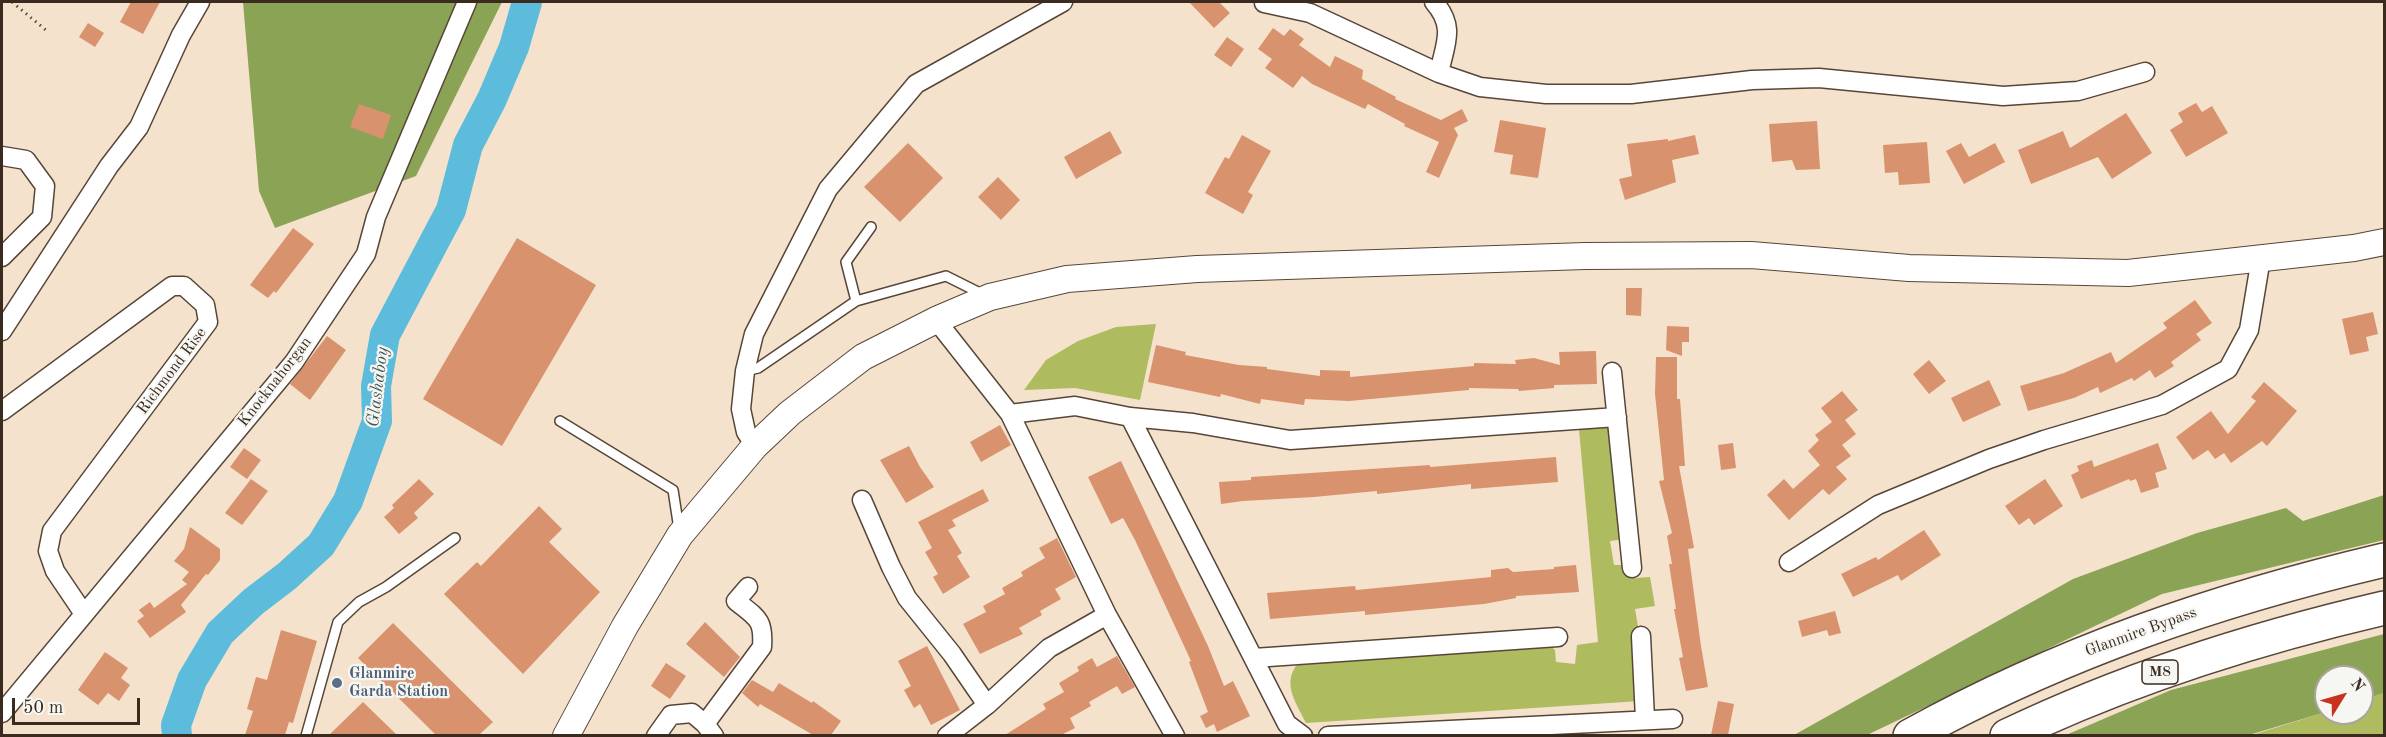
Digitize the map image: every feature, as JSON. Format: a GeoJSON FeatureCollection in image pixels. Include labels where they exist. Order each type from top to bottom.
{"type":"FeatureCollection","features":[{"type":"Feature","properties":{"kind":"highway","name":"Glanmire Bypass"},"geometry":{"type":"LineString","coordinates":[[1910,735],[2007,685],[2117,640],[2229,600],[2385,560]]}},
{"type":"Feature","properties":{"kind":"highway","name":"M8"},"geometry":{"type":"LineString","coordinates":[[2007,735],[2071,706],[2232,648],[2385,608]]}},
{"type":"Feature","properties":{"kind":"main road"},"geometry":{"type":"LineString","coordinates":[[566,735],[625,626],[680,535],[755,446],[790,413],[863,357],[936,320],[990,297],[1067,279],[1116,274],[1197,269],[1585,256],[1752,255],[1909,268],[2128,273],[2354,248],[2385,242]]}},
{"type":"Feature","properties":{"kind":"street"},"geometry":{"type":"LineString","coordinates":[[2,331],[109,166],[138,127],[181,35],[200,2]]}},
{"type":"Feature","properties":{"kind":"street","name":"Knocknahorgan"},"geometry":{"type":"LineString","coordinates":[[2,713],[294,362],[366,254],[376,217],[467,2]]}},
{"type":"Feature","properties":{"kind":"street"},"geometry":{"type":"LineString","coordinates":[[755,446],[746,432],[741,409],[745,371],[754,334],[828,189],[916,84],[1063,2]]}},
{"type":"Feature","properties":{"kind":"street"},"geometry":{"type":"LineString","coordinates":[[1434,2],[1443,12],[1449,29],[1438,73]]}},
{"type":"Feature","properties":{"kind":"street"},"geometry":{"type":"LineString","coordinates":[[1264,3],[1310,13],[1438,73],[1480,87],[1546,94],[1631,94],[1752,80],[1819,78],[2003,96],[2078,91],[2145,72]]}},
{"type":"Feature","properties":{"kind":"street"},"geometry":{"type":"LineString","coordinates":[[2,156],[26,160],[45,186],[42,217],[2,256]]}},
{"type":"Feature","properties":{"kind":"street"},"geometry":{"type":"LineString","coordinates":[[1789,562],[1878,505],[1989,459],[2162,405],[2228,369],[2249,330],[2261,258]]}},
{"type":"Feature","properties":{"kind":"street","name":"Richmond Rise"},"geometry":{"type":"LineString","coordinates":[[2,411],[172,286],[184,286],[205,305],[208,322],[52,531],[48,551],[55,571],[84,614]]}},
{"type":"Feature","properties":{"kind":"street"},"geometry":{"type":"LineString","coordinates":[[936,320],[1010,414],[1107,615],[1175,735]]}},
{"type":"Feature","properties":{"kind":"street"},"geometry":{"type":"LineString","coordinates":[[1612,372],[1632,568]]}},
{"type":"Feature","properties":{"kind":"street"},"geometry":{"type":"LineString","coordinates":[[1010,414],[1076,406],[1130,417],[1192,423],[1290,440],[1617,417]]}},
{"type":"Feature","properties":{"kind":"street"},"geometry":{"type":"LineString","coordinates":[[1130,417],[1287,724],[1303,735]]}},
{"type":"Feature","properties":{"kind":"street"},"geometry":{"type":"LineString","coordinates":[[862,500],[907,598],[952,654],[987,705]]}},
{"type":"Feature","properties":{"kind":"street"},"geometry":{"type":"LineString","coordinates":[[656,735],[671,715],[692,713],[710,730],[762,647],[763,632],[760,620],[736,602],[748,587]]}},
{"type":"Feature","properties":{"kind":"street"},"geometry":{"type":"LineString","coordinates":[[947,735],[987,705],[1049,648],[1107,615]]}},
{"type":"Feature","properties":{"kind":"street"},"geometry":{"type":"LineString","coordinates":[[1641,636],[1645,719]]}},
{"type":"Feature","properties":{"kind":"street"},"geometry":{"type":"LineString","coordinates":[[1254,658],[1558,637]]}},
{"type":"Feature","properties":{"kind":"street"},"geometry":{"type":"LineString","coordinates":[[1328,735],[1673,718]]}},
{"type":"Feature","properties":{"kind":"lane"},"geometry":{"type":"LineString","coordinates":[[856,301],[846,262],[871,227]]}},
{"type":"Feature","properties":{"kind":"lane"},"geometry":{"type":"LineString","coordinates":[[745,371],[758,368],[856,301],[945,276],[990,297]]}},
{"type":"Feature","properties":{"kind":"lane"},"geometry":{"type":"LineString","coordinates":[[560,421],[673,490],[680,535]]}},
{"type":"Feature","properties":{"kind":"lane"},"geometry":{"type":"LineString","coordinates":[[306,735],[338,622],[359,602],[386,587],[455,538]]}},
{"type":"Feature","properties":{"kind":"path"},"geometry":{"type":"LineString","coordinates":[[12,2],[47,31]]}},
{"type":"Feature","properties":{"kind":"green space"},"geometry":{"type":"Polygon","coordinates":[[[243,2],[502,2],[416,176],[275,228],[259,191],[243,2]]]}},
{"type":"Feature","properties":{"kind":"green space"},"geometry":{"type":"Polygon","coordinates":[[[1156,324],[1140,400],[1075,388],[1024,390],[1046,360],[1078,341],[1116,327],[1156,324]]]}},
{"type":"Feature","properties":{"kind":"green space"},"geometry":{"type":"Polygon","coordinates":[[[1614,427],[1625,539],[1610,541],[1614,565],[1628,565],[1635,578],[1650,577],[1655,606],[1635,609],[1649,690],[1640,701],[1306,723],[1294,699],[1290,683],[1291,676],[1301,660],[1550,645],[1555,650],[1556,662],[1575,664],[1577,645],[1598,642],[1579,429],[1614,427]]]}},
{"type":"Feature","properties":{"kind":"green space"},"geometry":{"type":"Polygon","coordinates":[[[2384,495],[2384,540],[2162,594],[1867,735],[1794,735],[2073,579],[2197,533],[2286,508],[2303,521],[2384,495]]]}},
{"type":"Feature","properties":{"kind":"green space"},"geometry":{"type":"Polygon","coordinates":[[[2384,634],[2384,693],[2374,696],[2374,665],[2314,665],[2314,716],[2249,735],[2066,735],[2171,690],[2384,634]]]}},
{"type":"Feature","properties":{"kind":"green space"},"geometry":{"type":"Polygon","coordinates":[[[2384,693],[2384,735],[2249,736],[2314,716],[2314,725],[2374,725],[2374,696],[2384,693]]]}},
{"type":"Feature","properties":{"kind":"building"},"geometry":{"type":"Polygon","coordinates":[[[131,2],[160,2],[143,34],[120,22],[131,2]]]}},
{"type":"Feature","properties":{"kind":"building"},"geometry":{"type":"Polygon","coordinates":[[[1189,2],[1219,2],[1230,13],[1214,28],[1189,2]]]}},
{"type":"Feature","properties":{"kind":"building"},"geometry":{"type":"Polygon","coordinates":[[[88,23],[104,33],[95,47],[79,37],[88,23]]]}},
{"type":"Feature","properties":{"kind":"building"},"geometry":{"type":"Polygon","coordinates":[[[1273,28],[1284,36],[1290,29],[1304,39],[1299,45],[1330,67],[1335,56],[1363,70],[1362,79],[1396,97],[1395,99],[1441,120],[1462,109],[1468,121],[1454,128],[1458,135],[1439,178],[1426,172],[1439,142],[1404,126],[1405,124],[1368,104],[1365,109],[1312,84],[1302,76],[1293,88],[1265,68],[1272,59],[1258,49],[1273,28]]]}},
{"type":"Feature","properties":{"kind":"building"},"geometry":{"type":"Polygon","coordinates":[[[1227,37],[1244,49],[1231,67],[1214,55],[1227,37]]]}},
{"type":"Feature","properties":{"kind":"building"},"geometry":{"type":"Polygon","coordinates":[[[2196,103],[2202,112],[2212,106],[2228,133],[2186,157],[2170,130],[2183,122],[2178,113],[2196,103]]]}},
{"type":"Feature","properties":{"kind":"building"},"geometry":{"type":"Polygon","coordinates":[[[359,104],[391,115],[383,139],[350,127],[359,104]]]}},
{"type":"Feature","properties":{"kind":"building"},"geometry":{"type":"Polygon","coordinates":[[[2126,113],[2152,153],[2112,179],[2098,157],[2031,184],[2018,150],[2063,131],[2070,148],[2126,113]]]}},
{"type":"Feature","properties":{"kind":"building"},"geometry":{"type":"Polygon","coordinates":[[[1500,120],[1546,128],[1538,178],[1510,174],[1513,155],[1494,152],[1500,120]]]}},
{"type":"Feature","properties":{"kind":"building"},"geometry":{"type":"Polygon","coordinates":[[[1817,121],[1820,169],[1796,170],[1792,160],[1772,162],[1769,124],[1817,121]]]}},
{"type":"Feature","properties":{"kind":"building"},"geometry":{"type":"Polygon","coordinates":[[[1110,131],[1122,153],[1076,179],[1064,157],[1110,131]]]}},
{"type":"Feature","properties":{"kind":"building"},"geometry":{"type":"Polygon","coordinates":[[[1242,135],[1271,151],[1248,192],[1253,195],[1243,214],[1205,193],[1225,157],[1229,159],[1242,135]]]}},
{"type":"Feature","properties":{"kind":"building"},"geometry":{"type":"Polygon","coordinates":[[[1695,135],[1699,154],[1672,160],[1676,182],[1625,200],[1619,179],[1632,176],[1627,144],[1668,139],[1668,141],[1695,135]]]}},
{"type":"Feature","properties":{"kind":"building"},"geometry":{"type":"Polygon","coordinates":[[[1927,142],[1930,183],[1899,185],[1898,172],[1885,173],[1883,145],[1927,142]]]}},
{"type":"Feature","properties":{"kind":"building"},"geometry":{"type":"Polygon","coordinates":[[[908,143],[943,178],[900,222],[864,187],[908,143]]]}},
{"type":"Feature","properties":{"kind":"building"},"geometry":{"type":"Polygon","coordinates":[[[1961,143],[1969,157],[1995,143],[2005,162],[1964,184],[1946,151],[1961,143]]]}},
{"type":"Feature","properties":{"kind":"building"},"geometry":{"type":"Polygon","coordinates":[[[998,177],[1020,200],[1001,220],[978,197],[998,177]]]}},
{"type":"Feature","properties":{"kind":"building"},"geometry":{"type":"Polygon","coordinates":[[[293,228],[314,244],[276,293],[274,291],[268,298],[250,285],[293,228]]]}},
{"type":"Feature","properties":{"kind":"building"},"geometry":{"type":"Polygon","coordinates":[[[517,238],[596,285],[502,446],[423,399],[517,238]]]}},
{"type":"Feature","properties":{"kind":"building"},"geometry":{"type":"Polygon","coordinates":[[[1626,288],[1642,288],[1641,316],[1626,315],[1626,288]]]}},
{"type":"Feature","properties":{"kind":"building"},"geometry":{"type":"Polygon","coordinates":[[[2195,300],[2212,323],[2196,334],[2201,340],[2171,362],[2174,366],[2155,378],[2150,370],[2134,381],[2132,378],[2100,393],[2098,387],[2074,398],[2028,411],[2020,386],[2064,373],[2111,352],[2116,363],[2167,328],[2163,323],[2195,300]]]}},
{"type":"Feature","properties":{"kind":"building"},"geometry":{"type":"Polygon","coordinates":[[[2373,312],[2378,334],[2366,337],[2369,351],[2350,355],[2342,319],[2373,312]]]}},
{"type":"Feature","properties":{"kind":"building"},"geometry":{"type":"Polygon","coordinates":[[[1667,326],[1689,327],[1689,342],[1682,342],[1682,356],[1666,350],[1667,326]]]}},
{"type":"Feature","properties":{"kind":"building"},"geometry":{"type":"Polygon","coordinates":[[[327,336],[346,350],[310,400],[290,384],[327,336]]]}},
{"type":"Feature","properties":{"kind":"building"},"geometry":{"type":"Polygon","coordinates":[[[1156,345],[1186,352],[1185,355],[1239,365],[1320,376],[1320,370],[1350,371],[1350,377],[1474,366],[1474,363],[1516,364],[1515,360],[1534,358],[1560,365],[1559,352],[1596,351],[1597,384],[1554,385],[1554,388],[1519,391],[1518,389],[1469,388],[1469,390],[1349,401],[1305,399],[1304,405],[1261,399],[1260,404],[1221,394],[1220,397],[1148,382],[1156,345]]]}},
{"type":"Feature","properties":{"kind":"building"},"geometry":{"type":"Polygon","coordinates":[[[1656,357],[1677,357],[1677,399],[1680,399],[1685,466],[1679,466],[1694,548],[1688,549],[1708,687],[1686,691],[1679,658],[1683,657],[1669,564],[1672,564],[1667,536],[1672,533],[1659,481],[1664,480],[1655,394],[1656,357]]]}},
{"type":"Feature","properties":{"kind":"building"},"geometry":{"type":"Polygon","coordinates":[[[1929,360],[1946,381],[1929,394],[1913,374],[1929,360]]]}},
{"type":"Feature","properties":{"kind":"building"},"geometry":{"type":"Polygon","coordinates":[[[1989,380],[2001,405],[1963,422],[1951,398],[1989,380]]]}},
{"type":"Feature","properties":{"kind":"building"},"geometry":{"type":"Polygon","coordinates":[[[2264,382],[2297,411],[2267,446],[2262,441],[2231,463],[2224,453],[2215,459],[2208,450],[2193,460],[2176,437],[2211,411],[2228,434],[2256,401],[2251,397],[2264,382]]]}},
{"type":"Feature","properties":{"kind":"building"},"geometry":{"type":"Polygon","coordinates":[[[1842,391],[1858,410],[1845,420],[1856,434],[1842,445],[1851,456],[1836,467],[1847,479],[1829,495],[1823,489],[1789,520],[1767,495],[1784,479],[1793,489],[1820,465],[1808,451],[1819,440],[1815,435],[1832,422],[1821,408],[1842,391]]]}},
{"type":"Feature","properties":{"kind":"building"},"geometry":{"type":"Polygon","coordinates":[[[1000,425],[1011,445],[981,462],[970,442],[1000,425]]]}},
{"type":"Feature","properties":{"kind":"building"},"geometry":{"type":"Polygon","coordinates":[[[1733,443],[1736,468],[1721,470],[1718,445],[1733,443]]]}},
{"type":"Feature","properties":{"kind":"building"},"geometry":{"type":"Polygon","coordinates":[[[2158,443],[2167,469],[2155,473],[2159,487],[2141,493],[2136,479],[2130,481],[2129,479],[2081,499],[2071,475],[2079,471],[2077,466],[2092,460],[2094,467],[2158,443]]]}},
{"type":"Feature","properties":{"kind":"building"},"geometry":{"type":"Polygon","coordinates":[[[909,446],[934,487],[906,503],[880,460],[909,446]]]}},
{"type":"Feature","properties":{"kind":"building"},"geometry":{"type":"Polygon","coordinates":[[[244,448],[261,460],[247,479],[230,467],[244,448]]]}},
{"type":"Feature","properties":{"kind":"building"},"geometry":{"type":"Polygon","coordinates":[[[1556,457],[1558,482],[1471,489],[1471,484],[1377,494],[1377,491],[1221,504],[1219,482],[1251,480],[1251,477],[1556,457]]]}},
{"type":"Feature","properties":{"kind":"building"},"geometry":{"type":"Polygon","coordinates":[[[1121,461],[1208,646],[1224,686],[1233,681],[1250,716],[1217,732],[1214,724],[1206,728],[1200,716],[1208,712],[1189,662],[1191,661],[1135,540],[1123,518],[1111,524],[1088,477],[1121,461]]]}},
{"type":"Feature","properties":{"kind":"building"},"geometry":{"type":"Polygon","coordinates":[[[251,479],[268,491],[242,525],[225,513],[251,479]]]}},
{"type":"Feature","properties":{"kind":"building"},"geometry":{"type":"Polygon","coordinates":[[[419,479],[434,494],[414,513],[418,518],[399,534],[384,517],[394,508],[392,505],[419,479]]]}},
{"type":"Feature","properties":{"kind":"building"},"geometry":{"type":"Polygon","coordinates":[[[2045,479],[2063,506],[2034,525],[2029,518],[2019,525],[2005,506],[2045,479]]]}},
{"type":"Feature","properties":{"kind":"building"},"geometry":{"type":"Polygon","coordinates":[[[983,489],[989,501],[952,520],[956,526],[948,530],[962,553],[957,556],[970,577],[943,594],[933,577],[938,574],[925,552],[932,548],[918,522],[983,489]]]}},
{"type":"Feature","properties":{"kind":"building"},"geometry":{"type":"Polygon","coordinates":[[[539,506],[562,529],[549,542],[600,592],[523,674],[444,594],[477,562],[481,566],[539,506]]]}},
{"type":"Feature","properties":{"kind":"building"},"geometry":{"type":"Polygon","coordinates":[[[190,527],[220,549],[220,560],[181,605],[186,612],[150,638],[137,621],[144,616],[139,610],[150,602],[154,608],[187,584],[182,580],[189,572],[174,561],[184,549],[190,527]]]}},
{"type":"Feature","properties":{"kind":"building"},"geometry":{"type":"Polygon","coordinates":[[[1924,530],[1941,555],[1901,581],[1898,575],[1853,597],[1841,574],[1876,557],[1878,560],[1924,530]]]}},
{"type":"Feature","properties":{"kind":"building"},"geometry":{"type":"Polygon","coordinates":[[[1057,538],[1076,577],[1055,589],[1061,599],[1040,611],[1042,615],[1019,628],[1023,634],[980,654],[963,624],[986,612],[983,606],[1005,594],[1002,588],[1023,576],[1021,572],[1045,558],[1039,548],[1057,538]]]}},
{"type":"Feature","properties":{"kind":"building"},"geometry":{"type":"Polygon","coordinates":[[[1576,565],[1579,592],[1516,596],[1516,598],[1484,604],[1365,615],[1365,611],[1270,619],[1267,593],[1355,586],[1356,590],[1491,577],[1491,570],[1508,568],[1513,572],[1576,565]]]}},
{"type":"Feature","properties":{"kind":"building"},"geometry":{"type":"Polygon","coordinates":[[[1835,611],[1841,633],[1829,636],[1827,630],[1802,637],[1798,621],[1835,611]]]}},
{"type":"Feature","properties":{"kind":"building"},"geometry":{"type":"Polygon","coordinates":[[[705,622],[740,657],[724,677],[686,644],[705,622]]]}},
{"type":"Feature","properties":{"kind":"building"},"geometry":{"type":"Polygon","coordinates":[[[393,623],[493,722],[479,735],[436,735],[358,658],[393,623]]]}},
{"type":"Feature","properties":{"kind":"building"},"geometry":{"type":"Polygon","coordinates":[[[281,630],[317,641],[293,723],[289,722],[285,735],[245,735],[253,711],[247,709],[256,677],[267,680],[281,630]]]}},
{"type":"Feature","properties":{"kind":"building"},"geometry":{"type":"Polygon","coordinates":[[[927,646],[960,710],[931,725],[920,704],[914,708],[904,690],[911,686],[898,661],[927,646]]]}},
{"type":"Feature","properties":{"kind":"building"},"geometry":{"type":"Polygon","coordinates":[[[105,652],[128,668],[121,678],[130,685],[119,701],[108,693],[98,705],[78,690],[105,652]]]}},
{"type":"Feature","properties":{"kind":"building"},"geometry":{"type":"Polygon","coordinates":[[[1117,656],[1135,687],[1122,694],[1117,686],[1089,702],[1091,706],[1070,718],[1075,728],[1061,735],[1005,735],[1046,709],[1043,704],[1064,692],[1059,683],[1079,671],[1077,667],[1092,658],[1097,667],[1117,656]]]}},
{"type":"Feature","properties":{"kind":"building"},"geometry":{"type":"Polygon","coordinates":[[[666,663],[686,676],[670,699],[651,686],[666,663]]]}},
{"type":"Feature","properties":{"kind":"building"},"geometry":{"type":"Polygon","coordinates":[[[752,680],[773,692],[779,683],[812,703],[813,701],[841,721],[831,735],[813,735],[760,704],[758,707],[742,693],[752,680]]]}},
{"type":"Feature","properties":{"kind":"building"},"geometry":{"type":"Polygon","coordinates":[[[1718,701],[1734,704],[1728,735],[1711,735],[1718,701]]]}},
{"type":"Feature","properties":{"kind":"building"},"geometry":{"type":"Polygon","coordinates":[[[363,702],[397,735],[329,735],[363,702]]]}},
{"type":"Feature","properties":{"kind":"waterway","name":"Glashaboy"},"geometry":{"type":"LineString","coordinates":[[177,736],[176,725],[192,680],[220,633],[321,545],[348,501],[377,421],[376,386],[385,335],[451,210],[468,145],[492,99],[514,47],[527,2]]}},
{"type":"Feature","properties":{"kind":"place","name":"Glanmire Garda Station"},"geometry":{"type":"Point","coordinates":[337,683]}}]}
